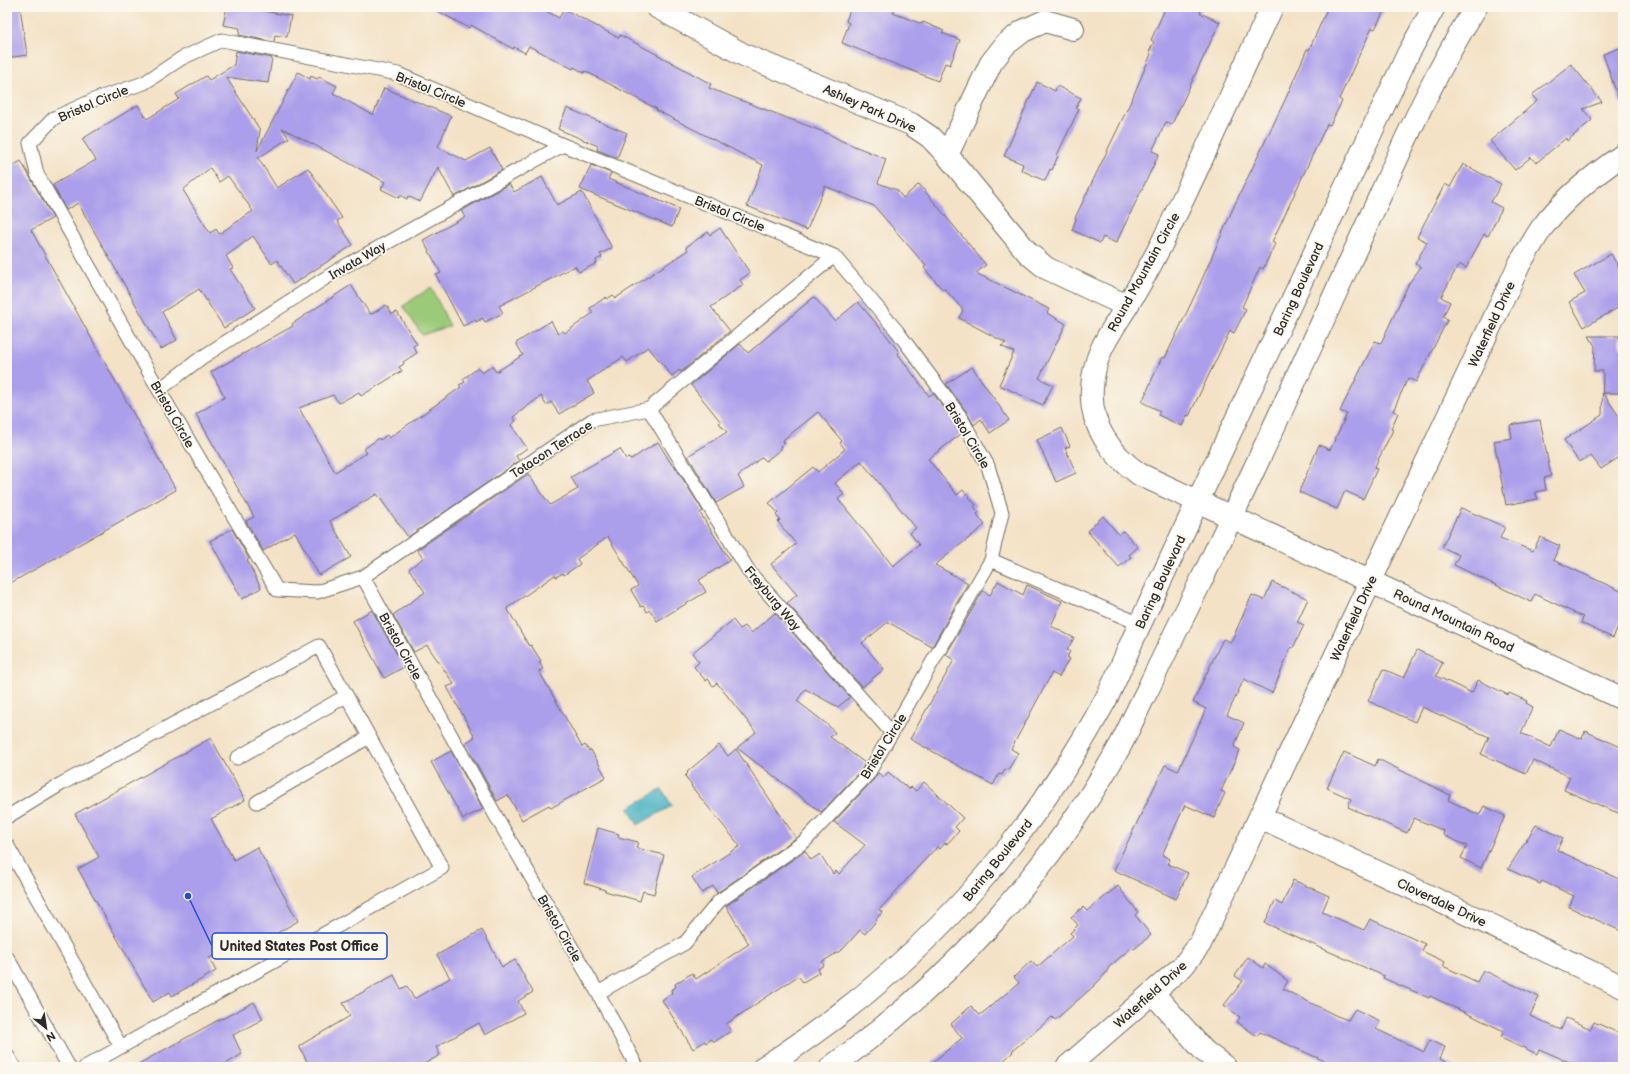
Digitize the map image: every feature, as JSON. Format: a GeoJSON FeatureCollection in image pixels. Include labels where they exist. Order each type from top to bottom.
{"type":"FeatureCollection","features":[{"type":"Feature","properties":{"kind":"street","name":"Ashley Park Drive"},"geometry":{"type":"LineString","coordinates":[[658,7],[744,55],[911,124],[930,137],[947,155],[1028,253],[1046,268],[1127,306]]}},
{"type":"Feature","properties":{"kind":"street","name":"Round Mountain Circle"},"geometry":{"type":"LineString","coordinates":[[1198,501],[1139,474],[1123,462],[1110,448],[1094,414],[1091,390],[1094,367],[1103,344],[1127,306],[1160,247],[1272,7]]}},
{"type":"Feature","properties":{"kind":"street","name":"Baring Boulevard"},"geometry":{"type":"LineString","coordinates":[[764,1067],[818,1030],[868,992],[922,944],[960,906],[1006,851],[1045,800],[1077,750],[1106,700],[1140,624],[1404,62],[1434,7]]}},
{"type":"Feature","properties":{"kind":"street"},"geometry":{"type":"LineString","coordinates":[[832,1067],[880,1030],[942,975],[974,943],[1022,889],[1070,825],[1121,744],[1232,517],[1414,123],[1447,55],[1476,7]]}},
{"type":"Feature","properties":{"kind":"street"},"geometry":{"type":"LineString","coordinates":[[947,155],[991,63],[1005,45],[1024,31],[1045,21],[1073,29]]}},
{"type":"Feature","properties":{"kind":"street","name":"Waterfield Drive"},"geometry":{"type":"LineString","coordinates":[[1067,1067],[1183,966],[1200,944],[1520,263],[1542,229],[1568,198],[1598,172],[1623,155]]}},
{"type":"Feature","properties":{"kind":"street","name":"Round Mountain Road"},"geometry":{"type":"LineString","coordinates":[[1198,501],[1623,699]]}},
{"type":"Feature","properties":{"kind":"street","name":"Cloverdale Drive"},"geometry":{"type":"LineString","coordinates":[[1260,817],[1623,987]]}},
{"type":"Feature","properties":{"kind":"street"},"geometry":{"type":"LineString","coordinates":[[1153,993],[1204,1051],[1225,1067]]}},
{"type":"Feature","properties":{"kind":"lane","name":"Bristol Circle"},"geometry":{"type":"LineString","coordinates":[[598,993],[685,943],[719,901],[805,841],[868,774],[990,560],[1002,513],[988,466],[960,416],[897,332],[834,256],[563,145],[398,74],[222,40],[182,58],[144,83],[96,99],[54,118],[30,143],[37,174],[159,390],[277,590],[317,592],[363,577],[497,818],[598,993],[637,1067]]}},
{"type":"Feature","properties":{"kind":"lane","name":"Invata Way"},"geometry":{"type":"LineString","coordinates":[[159,390],[201,358],[338,270],[563,145]]}},
{"type":"Feature","properties":{"kind":"lane","name":"Totacon Terrace"},"geometry":{"type":"LineString","coordinates":[[363,577],[592,420],[649,409],[834,256]]}},
{"type":"Feature","properties":{"kind":"lane","name":"Freyburg Way"},"geometry":{"type":"LineString","coordinates":[[649,409],[750,573],[892,733]]}},
{"type":"Feature","properties":{"kind":"lane"},"geometry":{"type":"LineString","coordinates":[[990,560],[1140,624]]}},
{"type":"Feature","properties":{"kind":"lane"},"geometry":{"type":"LineString","coordinates":[[7,817],[61,784],[318,646],[442,868],[85,1067]]}},
{"type":"Feature","properties":{"kind":"lane"},"geometry":{"type":"LineString","coordinates":[[238,758],[346,696]]}},
{"type":"Feature","properties":{"kind":"lane"},"geometry":{"type":"LineString","coordinates":[[257,802],[369,737]]}},
{"type":"Feature","properties":{"kind":"lane"},"geometry":{"type":"LineString","coordinates":[[7,845],[121,1047]]}},
{"type":"Feature","properties":{"kind":"lane"},"geometry":{"type":"LineString","coordinates":[[7,957],[69,1067]]}},
{"type":"Feature","properties":{"kind":"lane"},"geometry":{"type":"LineString","coordinates":[[7,1055],[14,1067]]}},
{"type":"Feature","properties":{"kind":"green space"},"geometry":{"type":"Polygon","coordinates":[[[431,287],[450,326],[422,335],[403,306],[431,287]]]}},
{"type":"Feature","properties":{"kind":"water"},"geometry":{"type":"Polygon","coordinates":[[[662,789],[672,806],[638,825],[628,808],[662,789]]]}},
{"type":"Feature","properties":{"kind":"building"},"geometry":{"type":"Polygon","coordinates":[[[7,7],[20,7],[27,55],[7,58],[7,7]]]}},
{"type":"Feature","properties":{"kind":"building"},"geometry":{"type":"Polygon","coordinates":[[[227,7],[242,7],[291,16],[287,37],[275,35],[274,42],[239,35],[240,28],[223,25],[227,7]]]}},
{"type":"Feature","properties":{"kind":"building"},"geometry":{"type":"Polygon","coordinates":[[[430,7],[539,7],[559,18],[564,9],[619,38],[620,35],[658,55],[711,84],[709,88],[829,134],[886,159],[878,183],[897,190],[903,198],[919,184],[986,265],[976,273],[1049,309],[1047,313],[1066,324],[1039,378],[1053,385],[1043,405],[999,385],[1014,352],[1001,346],[1006,343],[959,318],[963,310],[924,268],[926,266],[874,206],[825,186],[807,230],[747,206],[763,165],[656,110],[657,109],[585,71],[584,73],[574,67],[573,69],[529,46],[525,53],[514,47],[513,49],[471,25],[469,28],[430,7]]]}},
{"type":"Feature","properties":{"kind":"building"},"geometry":{"type":"Polygon","coordinates":[[[851,7],[895,7],[893,13],[922,24],[923,22],[944,31],[942,33],[960,40],[950,65],[945,63],[938,81],[842,43],[849,23],[846,21],[851,7]]]}},
{"type":"Feature","properties":{"kind":"building"},"geometry":{"type":"Polygon","coordinates":[[[1166,7],[1202,7],[1200,13],[1220,22],[1172,124],[1166,122],[1152,151],[1159,154],[1116,243],[1103,237],[1100,243],[1072,230],[1076,219],[1075,218],[1132,99],[1151,54],[1149,52],[1154,42],[1151,40],[1166,7]]]}},
{"type":"Feature","properties":{"kind":"building"},"geometry":{"type":"Polygon","coordinates":[[[1328,7],[1386,7],[1375,29],[1372,28],[1362,49],[1339,99],[1342,101],[1330,125],[1327,124],[1272,242],[1275,244],[1263,269],[1260,267],[1242,307],[1246,309],[1234,333],[1230,331],[1189,416],[1187,415],[1182,426],[1158,415],[1160,411],[1142,402],[1162,357],[1165,358],[1196,293],[1235,204],[1328,7]]]}},
{"type":"Feature","properties":{"kind":"building"},"geometry":{"type":"Polygon","coordinates":[[[1623,47],[1623,103],[1620,103],[1603,54],[1623,47]]]}},
{"type":"Feature","properties":{"kind":"building"},"geometry":{"type":"Polygon","coordinates":[[[236,51],[272,58],[268,83],[226,77],[260,130],[257,151],[298,72],[310,79],[311,76],[317,79],[319,77],[337,86],[333,93],[373,115],[384,88],[451,116],[438,147],[466,161],[490,148],[502,170],[454,197],[438,167],[420,202],[408,196],[407,199],[400,195],[399,198],[381,189],[385,182],[282,128],[289,138],[258,158],[277,188],[308,168],[342,218],[337,221],[353,245],[293,284],[277,260],[272,264],[253,236],[226,256],[233,268],[230,269],[255,308],[224,328],[199,289],[162,312],[177,340],[161,349],[78,203],[66,210],[53,185],[96,160],[82,139],[138,105],[147,119],[179,99],[176,94],[206,76],[209,80],[234,65],[236,51]],[[210,168],[183,190],[210,233],[216,229],[219,234],[253,211],[228,176],[219,182],[210,168]]]}},
{"type":"Feature","properties":{"kind":"building"},"geometry":{"type":"Polygon","coordinates":[[[1571,64],[1602,102],[1583,109],[1592,120],[1567,141],[1566,138],[1536,163],[1531,157],[1515,170],[1490,141],[1537,101],[1532,95],[1571,64]]]}},
{"type":"Feature","properties":{"kind":"building"},"geometry":{"type":"Polygon","coordinates":[[[1037,82],[1055,91],[1057,86],[1081,98],[1076,108],[1079,109],[1057,155],[1058,156],[1052,170],[1050,169],[1045,181],[1021,170],[1023,164],[1004,156],[1037,82]]]}},
{"type":"Feature","properties":{"kind":"building"},"geometry":{"type":"Polygon","coordinates":[[[567,108],[627,133],[617,158],[597,150],[598,146],[558,129],[567,108]]]}},
{"type":"Feature","properties":{"kind":"building"},"geometry":{"type":"Polygon","coordinates":[[[21,161],[53,218],[31,230],[176,490],[7,585],[7,169],[21,161]]]}},
{"type":"Feature","properties":{"kind":"building"},"geometry":{"type":"Polygon","coordinates":[[[1463,164],[1501,184],[1491,202],[1502,208],[1488,236],[1484,234],[1466,268],[1459,264],[1441,297],[1450,302],[1443,317],[1448,319],[1416,382],[1408,378],[1393,411],[1398,413],[1391,429],[1393,430],[1374,468],[1377,469],[1363,499],[1345,491],[1337,509],[1299,492],[1319,445],[1330,450],[1347,414],[1340,411],[1375,341],[1381,343],[1409,283],[1421,267],[1415,264],[1427,242],[1417,237],[1445,184],[1450,187],[1463,164]]]}},
{"type":"Feature","properties":{"kind":"building"},"geometry":{"type":"Polygon","coordinates":[[[591,165],[611,173],[608,179],[679,209],[672,227],[580,189],[591,165]]]}},
{"type":"Feature","properties":{"kind":"building"},"geometry":{"type":"Polygon","coordinates":[[[542,177],[557,205],[582,192],[612,248],[600,254],[602,257],[596,260],[597,263],[579,272],[575,266],[499,306],[503,313],[485,322],[483,318],[463,326],[436,275],[441,273],[423,240],[465,217],[461,211],[509,184],[514,192],[542,177]]]}},
{"type":"Feature","properties":{"kind":"building"},"geometry":{"type":"Polygon","coordinates":[[[720,228],[750,273],[740,280],[743,285],[711,307],[730,331],[681,372],[679,370],[672,376],[648,347],[627,362],[623,357],[587,381],[594,393],[559,414],[551,402],[546,405],[541,396],[513,417],[516,421],[511,425],[527,448],[516,456],[519,461],[408,537],[377,494],[330,521],[351,557],[319,575],[295,532],[263,551],[246,521],[254,517],[196,414],[225,397],[211,372],[293,326],[292,324],[351,285],[370,314],[386,305],[392,314],[397,312],[417,344],[413,346],[417,353],[403,362],[404,364],[399,367],[402,371],[361,396],[359,392],[339,403],[333,395],[299,408],[335,472],[367,453],[364,449],[379,438],[380,440],[387,435],[389,438],[461,387],[459,385],[465,382],[463,379],[478,368],[482,373],[492,366],[496,372],[523,355],[516,343],[551,321],[558,334],[563,331],[565,333],[593,313],[590,308],[606,297],[607,299],[613,295],[616,298],[688,250],[686,247],[708,232],[710,235],[720,228]]]}},
{"type":"Feature","properties":{"kind":"building"},"geometry":{"type":"Polygon","coordinates":[[[1611,254],[1623,275],[1623,305],[1584,327],[1569,302],[1585,293],[1574,275],[1611,254]]]}},
{"type":"Feature","properties":{"kind":"building"},"geometry":{"type":"Polygon","coordinates":[[[814,297],[835,321],[858,302],[887,336],[899,352],[898,354],[929,396],[933,393],[953,420],[961,434],[928,459],[957,495],[963,490],[976,505],[974,507],[979,512],[977,514],[985,525],[935,565],[968,583],[932,647],[888,622],[862,643],[884,669],[862,687],[787,603],[797,595],[771,564],[796,544],[778,522],[780,520],[776,515],[778,513],[769,503],[813,467],[818,472],[845,449],[840,443],[842,441],[818,412],[783,440],[785,443],[780,447],[781,449],[766,461],[762,457],[738,476],[744,487],[716,503],[688,456],[727,432],[719,423],[721,422],[691,385],[740,344],[748,353],[814,297]],[[861,461],[835,483],[844,494],[838,499],[893,566],[919,545],[910,533],[916,528],[861,461]]]}},
{"type":"Feature","properties":{"kind":"building"},"geometry":{"type":"Polygon","coordinates":[[[1589,336],[1619,336],[1620,348],[1623,348],[1623,393],[1603,393],[1623,422],[1623,455],[1601,469],[1591,456],[1579,462],[1564,440],[1602,415],[1603,371],[1594,371],[1595,346],[1589,336]]]}},
{"type":"Feature","properties":{"kind":"building"},"geometry":{"type":"Polygon","coordinates":[[[972,367],[1009,420],[990,433],[981,419],[974,425],[966,411],[946,384],[972,367]]]}},
{"type":"Feature","properties":{"kind":"building"},"geometry":{"type":"Polygon","coordinates":[[[1540,420],[1551,476],[1544,478],[1546,490],[1535,492],[1538,499],[1506,505],[1494,441],[1512,438],[1510,425],[1540,420]]]}},
{"type":"Feature","properties":{"kind":"building"},"geometry":{"type":"Polygon","coordinates":[[[1062,428],[1070,446],[1065,448],[1076,473],[1056,482],[1037,440],[1062,428]]]}},
{"type":"Feature","properties":{"kind":"building"},"geometry":{"type":"Polygon","coordinates":[[[658,442],[703,511],[700,513],[730,560],[699,580],[706,592],[657,621],[650,610],[647,612],[644,606],[641,607],[631,590],[638,586],[608,537],[577,559],[580,564],[564,575],[563,573],[556,577],[555,575],[507,608],[529,646],[531,645],[541,661],[539,662],[543,669],[539,671],[582,747],[585,745],[589,751],[591,750],[606,777],[551,808],[549,805],[522,820],[508,795],[497,801],[465,743],[475,737],[447,687],[454,684],[427,645],[414,652],[393,615],[425,592],[409,569],[423,558],[417,550],[528,474],[550,505],[578,489],[571,477],[620,449],[626,459],[629,458],[630,460],[658,442]]]}},
{"type":"Feature","properties":{"kind":"building"},"geometry":{"type":"Polygon","coordinates":[[[1461,508],[1505,527],[1500,538],[1533,551],[1540,537],[1560,546],[1553,560],[1623,592],[1623,615],[1613,638],[1581,623],[1583,617],[1535,594],[1531,602],[1454,565],[1459,555],[1442,547],[1461,508]]]}},
{"type":"Feature","properties":{"kind":"building"},"geometry":{"type":"Polygon","coordinates":[[[1103,516],[1119,535],[1123,531],[1138,547],[1129,555],[1131,557],[1119,567],[1087,531],[1103,516]]]}},
{"type":"Feature","properties":{"kind":"building"},"geometry":{"type":"Polygon","coordinates":[[[232,529],[249,559],[247,560],[261,588],[242,599],[210,541],[232,529]]]}},
{"type":"Feature","properties":{"kind":"building"},"geometry":{"type":"Polygon","coordinates":[[[998,581],[1023,595],[1027,585],[1062,601],[1051,626],[1074,638],[1067,650],[1070,651],[1067,658],[1069,659],[1059,677],[1052,673],[1011,749],[1018,753],[1008,770],[1005,769],[1002,775],[999,774],[993,785],[910,739],[954,660],[946,655],[983,591],[990,595],[998,581]]]}},
{"type":"Feature","properties":{"kind":"building"},"geometry":{"type":"Polygon","coordinates":[[[1272,582],[1308,599],[1297,622],[1304,625],[1293,648],[1291,647],[1272,693],[1244,679],[1227,715],[1244,723],[1234,747],[1240,750],[1221,791],[1225,793],[1214,818],[1185,805],[1162,855],[1170,859],[1168,864],[1188,873],[1176,899],[1114,870],[1165,765],[1178,771],[1206,709],[1193,702],[1223,639],[1231,642],[1252,595],[1264,600],[1272,582]]]}},
{"type":"Feature","properties":{"kind":"building"},"geometry":{"type":"Polygon","coordinates":[[[372,610],[404,667],[384,678],[353,621],[372,610]]]}},
{"type":"Feature","properties":{"kind":"building"},"geometry":{"type":"Polygon","coordinates":[[[775,613],[850,697],[838,707],[805,689],[797,701],[828,725],[835,733],[830,737],[865,763],[862,769],[821,812],[737,748],[756,732],[717,683],[713,686],[708,679],[706,681],[694,667],[699,662],[692,653],[733,620],[740,629],[745,626],[751,633],[775,613]]]}},
{"type":"Feature","properties":{"kind":"building"},"geometry":{"type":"Polygon","coordinates":[[[1417,650],[1443,662],[1436,676],[1472,693],[1478,680],[1508,695],[1509,693],[1527,701],[1526,703],[1533,707],[1521,733],[1551,747],[1559,729],[1582,739],[1585,731],[1623,748],[1623,803],[1618,813],[1564,790],[1570,777],[1533,760],[1526,774],[1481,754],[1489,737],[1422,707],[1415,722],[1368,701],[1383,669],[1404,678],[1417,650]]]}},
{"type":"Feature","properties":{"kind":"building"},"geometry":{"type":"Polygon","coordinates":[[[211,738],[245,800],[211,819],[234,860],[257,847],[298,921],[258,944],[252,934],[209,958],[216,971],[172,996],[170,992],[153,1002],[78,869],[99,857],[75,814],[211,738]]]}},
{"type":"Feature","properties":{"kind":"building"},"geometry":{"type":"Polygon","coordinates":[[[719,745],[728,756],[736,749],[796,838],[717,893],[713,886],[702,893],[692,877],[740,846],[691,786],[692,785],[685,776],[688,773],[687,772],[719,745]]]}},
{"type":"Feature","properties":{"kind":"building"},"geometry":{"type":"Polygon","coordinates":[[[451,751],[483,809],[463,819],[431,762],[451,751]]]}},
{"type":"Feature","properties":{"kind":"building"},"geometry":{"type":"Polygon","coordinates":[[[1344,752],[1375,766],[1378,759],[1450,795],[1448,800],[1479,815],[1484,806],[1505,816],[1481,868],[1461,858],[1467,846],[1443,835],[1444,831],[1414,818],[1407,833],[1348,807],[1351,799],[1327,788],[1344,752]]]}},
{"type":"Feature","properties":{"kind":"building"},"geometry":{"type":"Polygon","coordinates":[[[888,772],[909,789],[911,787],[916,791],[924,782],[963,818],[955,827],[959,831],[940,849],[938,846],[917,868],[879,910],[882,912],[865,934],[860,930],[843,949],[822,962],[824,965],[818,969],[820,972],[803,982],[798,976],[726,1024],[731,1031],[714,1042],[712,1039],[706,1043],[705,1041],[693,1049],[662,1000],[672,993],[671,990],[676,987],[675,984],[692,973],[696,979],[749,944],[726,906],[805,851],[811,860],[820,854],[833,874],[836,871],[839,874],[865,845],[834,822],[878,773],[884,777],[888,772]]]}},
{"type":"Feature","properties":{"kind":"building"},"geometry":{"type":"Polygon","coordinates":[[[1536,825],[1563,838],[1557,850],[1623,881],[1623,932],[1569,907],[1574,896],[1542,881],[1540,884],[1508,869],[1536,825]]]}},
{"type":"Feature","properties":{"kind":"building"},"geometry":{"type":"Polygon","coordinates":[[[598,828],[619,834],[618,837],[638,842],[636,848],[664,855],[654,894],[643,891],[640,901],[584,883],[598,828]]]}},
{"type":"Feature","properties":{"kind":"building"},"geometry":{"type":"Polygon","coordinates":[[[1293,880],[1329,896],[1322,912],[1364,930],[1370,919],[1425,944],[1422,951],[1445,962],[1443,966],[1477,982],[1483,970],[1539,997],[1530,1016],[1561,1030],[1566,1018],[1591,1029],[1594,1022],[1623,1035],[1623,1067],[1581,1067],[1539,1049],[1537,1054],[1501,1037],[1504,1031],[1430,996],[1429,998],[1383,978],[1384,976],[1265,923],[1275,901],[1282,905],[1293,880]]]}},
{"type":"Feature","properties":{"kind":"building"},"geometry":{"type":"Polygon","coordinates":[[[1118,886],[1138,912],[1135,915],[1151,935],[1134,949],[1132,947],[1109,967],[1106,973],[1095,985],[1055,1020],[1052,1017],[1012,1051],[1013,1052],[997,1067],[927,1067],[962,1038],[951,1024],[971,1006],[980,1015],[1019,983],[1014,977],[1031,961],[1037,967],[1073,936],[1070,933],[1078,925],[1071,917],[1083,907],[1087,911],[1118,886]]]}},
{"type":"Feature","properties":{"kind":"building"},"geometry":{"type":"Polygon","coordinates":[[[482,930],[502,967],[515,960],[533,992],[518,1001],[524,1013],[485,1035],[479,1023],[436,1047],[440,1055],[419,1067],[310,1067],[299,1046],[350,1016],[343,1003],[394,975],[401,989],[407,986],[414,999],[450,978],[437,955],[482,930]]]}},
{"type":"Feature","properties":{"kind":"building"},"geometry":{"type":"Polygon","coordinates":[[[1248,957],[1263,968],[1265,964],[1288,981],[1283,989],[1337,1016],[1348,1020],[1355,1009],[1380,1021],[1376,1029],[1424,1052],[1430,1040],[1445,1047],[1440,1059],[1456,1067],[1338,1067],[1260,1032],[1257,1036],[1237,1022],[1240,1017],[1224,1005],[1243,981],[1235,976],[1248,957]]]}},
{"type":"Feature","properties":{"kind":"building"},"geometry":{"type":"Polygon","coordinates":[[[254,1002],[263,1019],[233,1035],[242,1054],[221,1067],[133,1067],[222,1018],[254,1002]]]}},
{"type":"Feature","properties":{"kind":"place","name":"United States Post Office"},"geometry":{"type":"Point","coordinates":[188,896]}}]}
